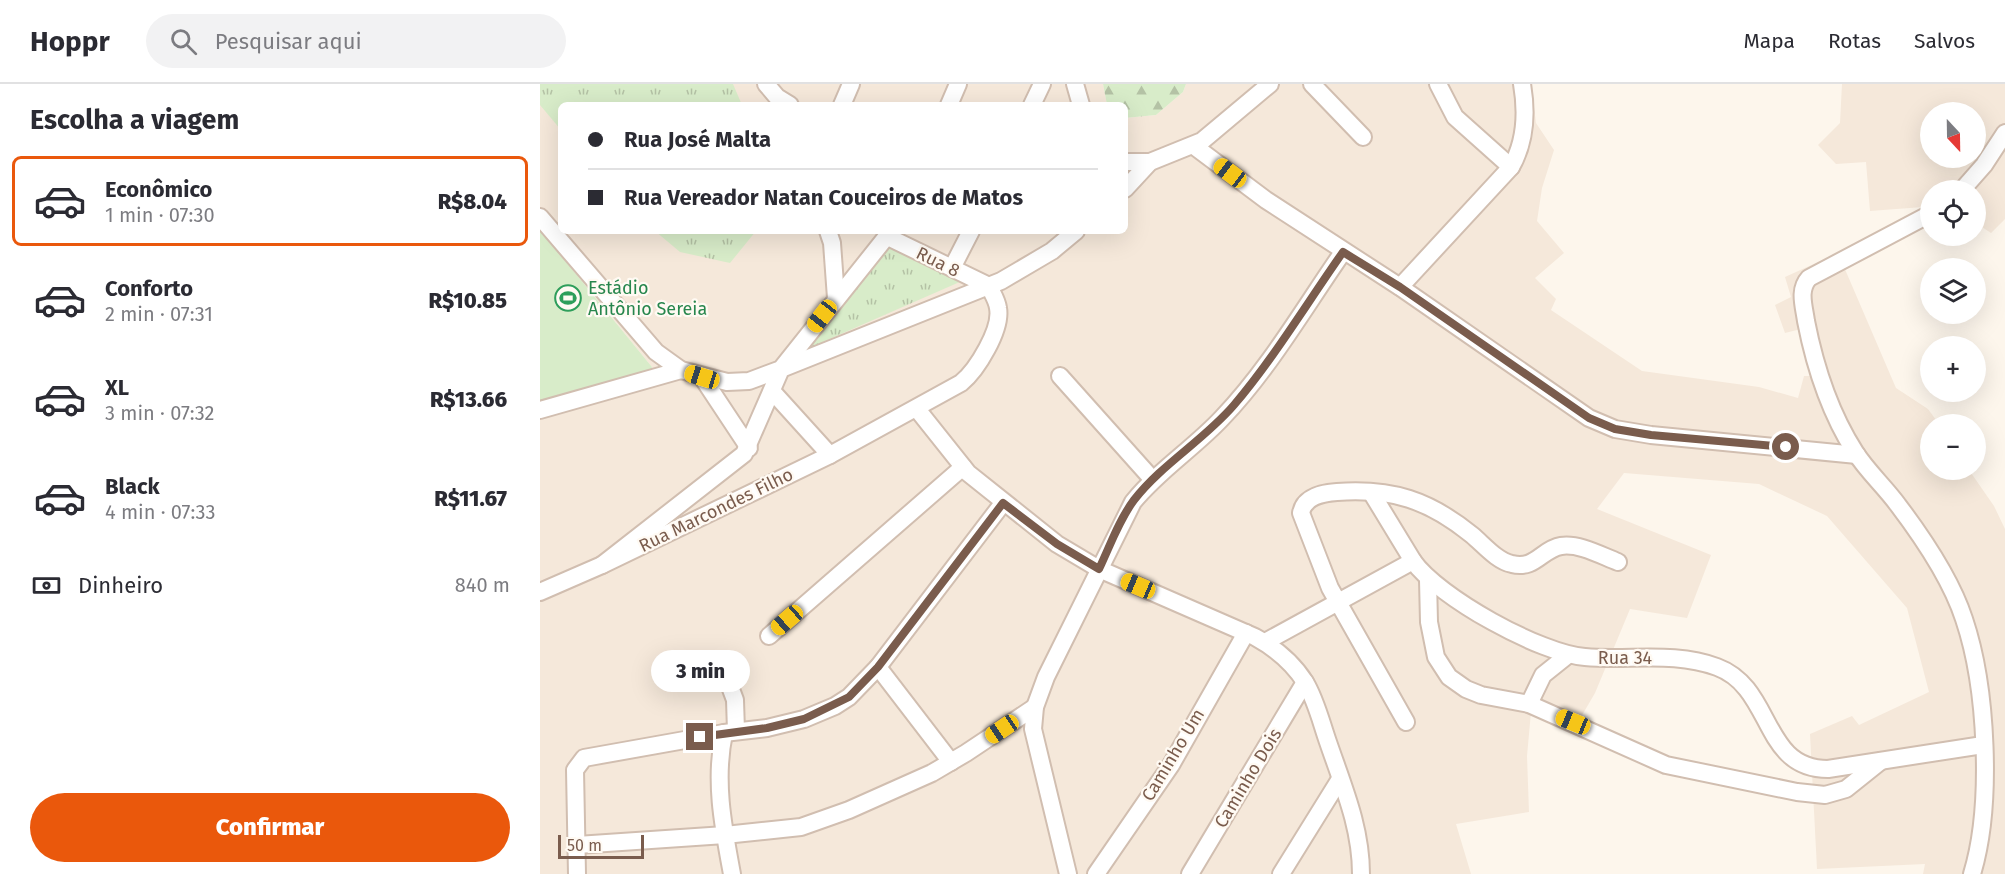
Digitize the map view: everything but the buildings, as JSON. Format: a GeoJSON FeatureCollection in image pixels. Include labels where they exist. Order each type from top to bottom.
{"type":"FeatureCollection","features":[{"type":"Feature","properties":{"kind":"street"},"geometry":{"type":"LineString","coordinates":[[843,102],[851,84]]}},
{"type":"Feature","properties":{"kind":"street"},"geometry":{"type":"LineString","coordinates":[[950,102],[958,84]]}},
{"type":"Feature","properties":{"kind":"street"},"geometry":{"type":"LineString","coordinates":[[1033,102],[1042,84]]}},
{"type":"Feature","properties":{"kind":"street"},"geometry":{"type":"LineString","coordinates":[[1075,84],[1080,102]]}},
{"type":"Feature","properties":{"kind":"street"},"geometry":{"type":"LineString","coordinates":[[1243,107],[1252,84]]}},
{"type":"Feature","properties":{"kind":"street"},"geometry":{"type":"LineString","coordinates":[[1128,162],[1150,162],[1194,146],[1270,84]]}},
{"type":"Feature","properties":{"kind":"street"},"geometry":{"type":"LineString","coordinates":[[1312,84],[1363,137]]}},
{"type":"Feature","properties":{"kind":"street"},"geometry":{"type":"LineString","coordinates":[[1438,84],[1455,117],[1511,167]]}},
{"type":"Feature","properties":{"kind":"street"},"geometry":{"type":"LineString","coordinates":[[1400,287],[1511,167],[1519,152],[1524,128],[1526,109],[1522,84]]}},
{"type":"Feature","properties":{"kind":"street"},"geometry":{"type":"LineString","coordinates":[[769,86],[787,102]]}},
{"type":"Feature","properties":{"kind":"street"},"geometry":{"type":"LineString","coordinates":[[1971,180],[1984,165],[2005,133]]}},
{"type":"Feature","properties":{"kind":"street"},"geometry":{"type":"LineString","coordinates":[[1194,146],[1266,200],[1400,287],[1589,418],[1615,429],[1651,435],[1857,455]]}},
{"type":"Feature","properties":{"kind":"street"},"geometry":{"type":"LineString","coordinates":[[1128,186],[1150,162]]}},
{"type":"Feature","properties":{"kind":"street"},"geometry":{"type":"LineString","coordinates":[[540,217],[643,339],[681,370],[702,377],[739,382],[781,369],[989,286],[1031,264],[1068,234]]}},
{"type":"Feature","properties":{"kind":"street"},"geometry":{"type":"LineString","coordinates":[[1920,219],[1809,278],[1805,283],[1802,300],[1813,353],[1830,407],[1857,455],[1915,529],[1963,616],[1978,677],[1985,796],[1984,828],[1972,874]]}},
{"type":"Feature","properties":{"kind":"street"},"geometry":{"type":"LineString","coordinates":[[829,234],[832,243],[836,298]]}},
{"type":"Feature","properties":{"kind":"street"},"geometry":{"type":"LineString","coordinates":[[749,448],[781,369],[836,298],[890,234]]}},
{"type":"Feature","properties":{"kind":"street","name":"Rua 8"},"geometry":{"type":"LineString","coordinates":[[890,234],[989,286]]}},
{"type":"Feature","properties":{"kind":"street"},"geometry":{"type":"LineString","coordinates":[[952,268],[970,234]]}},
{"type":"Feature","properties":{"kind":"street"},"geometry":{"type":"LineString","coordinates":[[1068,874],[1033,729],[1035,707],[1126,512],[1153,480],[1204,436],[1238,400],[1262,370],[1343,252]]}},
{"type":"Feature","properties":{"kind":"street","name":"Rua Marcondes Filho"},"geometry":{"type":"LineString","coordinates":[[540,592],[602,565],[830,456],[961,383],[977,369],[999,313],[989,286]]}},
{"type":"Feature","properties":{"kind":"street"},"geometry":{"type":"LineString","coordinates":[[540,410],[681,370]]}},
{"type":"Feature","properties":{"kind":"street"},"geometry":{"type":"LineString","coordinates":[[1060,376],[1153,480]]}},
{"type":"Feature","properties":{"kind":"street"},"geometry":{"type":"LineString","coordinates":[[702,377],[749,448]]}},
{"type":"Feature","properties":{"kind":"street"},"geometry":{"type":"LineString","coordinates":[[772,391],[830,456]]}},
{"type":"Feature","properties":{"kind":"street"},"geometry":{"type":"LineString","coordinates":[[917,409],[963,467],[1003,503],[1057,544],[1099,569],[1265,642],[1286,659],[1305,682],[1340,779],[1359,836],[1361,874]]}},
{"type":"Feature","properties":{"kind":"street","name":"Rua Marcondes Filho"},"geometry":{"type":"LineString","coordinates":[[602,565],[740,458],[749,448]]}},
{"type":"Feature","properties":{"kind":"street"},"geometry":{"type":"LineString","coordinates":[[769,636],[963,467]]}},
{"type":"Feature","properties":{"kind":"street"},"geometry":{"type":"LineString","coordinates":[[1406,722],[1338,603],[1316,558],[1300,513],[1312,498],[1328,493],[1371,492],[1399,495],[1421,502],[1462,527],[1506,563],[1525,565],[1534,562],[1550,550],[1570,545],[1618,562]]}},
{"type":"Feature","properties":{"kind":"street","name":"Rua 34"},"geometry":{"type":"LineString","coordinates":[[1371,492],[1413,561],[1428,580],[1507,629],[1568,655],[1598,658],[1676,658],[1708,664],[1732,675],[1748,688],[1784,750],[1801,763],[1828,769],[1983,745]]}},
{"type":"Feature","properties":{"kind":"street"},"geometry":{"type":"LineString","coordinates":[[577,874],[575,776],[577,766],[588,756],[775,726],[825,711],[849,697],[878,667],[1003,503]]}},
{"type":"Feature","properties":{"kind":"street"},"geometry":{"type":"LineString","coordinates":[[1265,642],[1413,561]]}},
{"type":"Feature","properties":{"kind":"street"},"geometry":{"type":"LineString","coordinates":[[1428,580],[1436,657],[1456,684],[1481,695],[1529,704],[1666,765],[1797,792],[1825,795],[1846,789],[1883,759]]}},
{"type":"Feature","properties":{"kind":"street","name":"Caminho Um"},"geometry":{"type":"LineString","coordinates":[[1096,874],[1171,765],[1246,633]]}},
{"type":"Feature","properties":{"kind":"street"},"geometry":{"type":"LineString","coordinates":[[1529,704],[1543,675],[1568,655]]}},
{"type":"Feature","properties":{"kind":"street"},"geometry":{"type":"LineString","coordinates":[[722,665],[735,700],[730,732],[718,766],[720,806],[732,874]]}},
{"type":"Feature","properties":{"kind":"street"},"geometry":{"type":"LineString","coordinates":[[878,667],[951,762]]}},
{"type":"Feature","properties":{"kind":"street","name":"Caminho Dois"},"geometry":{"type":"LineString","coordinates":[[1190,874],[1305,682]]}},
{"type":"Feature","properties":{"kind":"street"},"geometry":{"type":"LineString","coordinates":[[577,845],[780,830],[820,821],[902,788],[951,762],[1035,707]]}},
{"type":"Feature","properties":{"kind":"street"},"geometry":{"type":"LineString","coordinates":[[1281,874],[1340,779]]}},
{"type":"Feature","properties":{"kind":"shaded area"},"geometry":{"type":"Polygon","coordinates":[[[540,84],[1103,84],[1106,102],[558,102],[558,234],[1128,234],[1128,118],[1156,115],[1183,92],[1186,84],[1531,84],[1536,123],[1554,150],[1542,188],[1537,221],[1564,253],[1535,278],[1556,299],[1551,310],[1642,371],[1759,387],[1798,398],[1804,376],[1810,376],[1801,329],[1785,333],[1775,305],[1791,297],[1785,277],[1838,253],[1896,388],[1928,409],[1932,414],[1920,414],[1920,480],[1976,480],[1994,506],[2005,529],[2005,874],[1923,874],[1925,864],[1817,869],[1810,734],[1852,716],[1859,725],[1929,692],[1907,608],[1827,516],[1759,484],[1624,473],[1597,509],[1711,555],[1687,618],[1630,609],[1595,693],[1574,729],[1531,712],[1527,756],[1529,812],[1456,824],[1471,874],[540,874],[540,402],[652,367],[540,230],[540,84]]]}},
{"type":"Feature","properties":{"kind":"shaded area"},"geometry":{"type":"Polygon","coordinates":[[[1842,84],[2005,84],[2005,219],[1991,233],[1986,230],[1986,180],[1920,180],[1920,207],[1870,211],[1866,162],[1836,164],[1818,145],[1840,123],[1842,84]]]}},
{"type":"Feature","properties":{"kind":"green space"},"geometry":{"type":"Polygon","coordinates":[[[540,84],[733,84],[741,102],[558,102],[558,126],[540,105],[540,84]]]}},
{"type":"Feature","properties":{"kind":"green space"},"geometry":{"type":"Polygon","coordinates":[[[1103,84],[1186,84],[1183,92],[1156,115],[1128,118],[1128,102],[1106,102],[1103,84]]]}},
{"type":"Feature","properties":{"kind":"green space","name":"Estádio Antônio Sereia"},"geometry":{"type":"Polygon","coordinates":[[[540,230],[652,367],[651,371],[540,402],[540,230]]]}},
{"type":"Feature","properties":{"kind":"green space"},"geometry":{"type":"Polygon","coordinates":[[[659,234],[754,234],[730,263],[680,252],[659,234]]]}},
{"type":"Feature","properties":{"kind":"green space"},"geometry":{"type":"Polygon","coordinates":[[[889,246],[962,281],[809,348],[889,246]]]}},
{"type":"Feature","properties":{"kind":"place","name":"Estádio Antônio Sereia"},"geometry":{"type":"Point","coordinates":[568,298]}},
{"type":"Feature","properties":{"kind":"route"},"geometry":{"type":"LineString","coordinates":[[700,737],[767,728],[804,719],[836,706],[849,697],[878,667],[1003,503],[1057,544],[1099,569],[1133,502],[1153,480],[1223,418],[1262,370],[1343,252],[1400,287],[1589,418],[1615,429],[1651,435],[1786,447]]}}]}
